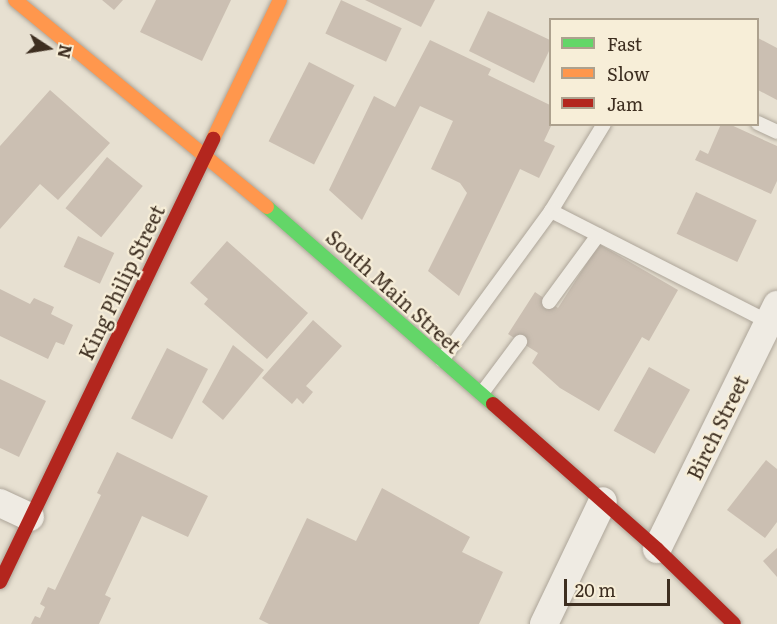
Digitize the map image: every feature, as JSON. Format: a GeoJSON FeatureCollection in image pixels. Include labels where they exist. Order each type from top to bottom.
{"type":"FeatureCollection","features":[{"type":"Feature","properties":{"kind":"main road","name":"South Main Street"},"geometry":{"type":"LineString","coordinates":[[15,0],[310,242],[657,549],[735,624]]}},
{"type":"Feature","properties":{"kind":"main road","name":"King Philip Street"},"geometry":{"type":"LineString","coordinates":[[0,582],[280,0]]}},
{"type":"Feature","properties":{"kind":"street","name":"Birch Street"},"geometry":{"type":"LineString","coordinates":[[657,549],[773,313]]}},
{"type":"Feature","properties":{"kind":"street"},"geometry":{"type":"LineString","coordinates":[[544,624],[603,501]]}},
{"type":"Feature","properties":{"kind":"street"},"geometry":{"type":"LineString","coordinates":[[0,503],[30,517]]}},
{"type":"Feature","properties":{"kind":"lane"},"geometry":{"type":"LineString","coordinates":[[759,123],[777,132]]}},
{"type":"Feature","properties":{"kind":"lane"},"geometry":{"type":"LineString","coordinates":[[442,360],[550,211],[603,126]]}},
{"type":"Feature","properties":{"kind":"lane"},"geometry":{"type":"LineString","coordinates":[[550,211],[597,235],[773,313]]}},
{"type":"Feature","properties":{"kind":"lane"},"geometry":{"type":"LineString","coordinates":[[549,302],[597,235]]}},
{"type":"Feature","properties":{"kind":"lane"},"geometry":{"type":"LineString","coordinates":[[481,395],[520,342]]}},
{"type":"Feature","properties":{"kind":"building"},"geometry":{"type":"Polygon","coordinates":[[[102,0],[123,0],[114,10],[102,0]]]}},
{"type":"Feature","properties":{"kind":"building"},"geometry":{"type":"Polygon","coordinates":[[[156,0],[231,0],[202,61],[140,32],[156,0]]]}},
{"type":"Feature","properties":{"kind":"building"},"geometry":{"type":"Polygon","coordinates":[[[341,0],[402,28],[386,62],[325,34],[341,0]]]}},
{"type":"Feature","properties":{"kind":"building"},"geometry":{"type":"Polygon","coordinates":[[[365,0],[435,0],[421,27],[365,0]]]}},
{"type":"Feature","properties":{"kind":"building"},"geometry":{"type":"Polygon","coordinates":[[[488,11],[549,40],[549,51],[534,83],[469,51],[488,11]]]}},
{"type":"Feature","properties":{"kind":"building"},"geometry":{"type":"Polygon","coordinates":[[[759,39],[777,48],[777,100],[759,91],[759,39]]]}},
{"type":"Feature","properties":{"kind":"building"},"geometry":{"type":"Polygon","coordinates":[[[430,40],[491,69],[488,75],[549,105],[549,126],[551,126],[544,141],[555,146],[539,178],[520,169],[459,296],[428,271],[467,193],[460,183],[431,169],[453,121],[420,106],[362,220],[329,190],[374,96],[395,107],[430,40]]]}},
{"type":"Feature","properties":{"kind":"building"},"geometry":{"type":"Polygon","coordinates":[[[309,62],[354,85],[314,164],[269,141],[309,62]]]}},
{"type":"Feature","properties":{"kind":"building"},"geometry":{"type":"Polygon","coordinates":[[[50,90],[110,143],[58,200],[40,184],[0,229],[0,146],[50,90]]]}},
{"type":"Feature","properties":{"kind":"building"},"geometry":{"type":"Polygon","coordinates":[[[720,126],[733,126],[777,146],[777,181],[771,194],[695,160],[700,150],[708,154],[720,126]]]}},
{"type":"Feature","properties":{"kind":"building"},"geometry":{"type":"Polygon","coordinates":[[[107,157],[143,186],[101,237],[65,208],[107,157]]]}},
{"type":"Feature","properties":{"kind":"building"},"geometry":{"type":"Polygon","coordinates":[[[696,192],[757,220],[737,262],[677,234],[696,192]]]}},
{"type":"Feature","properties":{"kind":"building"},"geometry":{"type":"Polygon","coordinates":[[[78,236],[114,253],[100,284],[64,267],[78,236]]]}},
{"type":"Feature","properties":{"kind":"building"},"geometry":{"type":"Polygon","coordinates":[[[227,241],[308,313],[267,359],[204,304],[208,299],[190,283],[227,241]]]}},
{"type":"Feature","properties":{"kind":"building"},"geometry":{"type":"Polygon","coordinates":[[[599,244],[678,290],[649,341],[642,337],[599,411],[560,388],[532,363],[538,353],[508,334],[535,292],[558,308],[599,244]]]}},
{"type":"Feature","properties":{"kind":"building"},"geometry":{"type":"Polygon","coordinates":[[[0,289],[30,304],[34,298],[54,307],[51,314],[73,325],[64,345],[56,342],[48,359],[0,336],[0,289]]]}},
{"type":"Feature","properties":{"kind":"building"},"geometry":{"type":"Polygon","coordinates":[[[313,320],[342,346],[306,386],[313,392],[303,404],[297,398],[292,404],[262,378],[313,320]]]}},
{"type":"Feature","properties":{"kind":"building"},"geometry":{"type":"Polygon","coordinates":[[[233,345],[264,370],[223,420],[202,402],[233,345]]]}},
{"type":"Feature","properties":{"kind":"building"},"geometry":{"type":"Polygon","coordinates":[[[167,348],[208,369],[172,439],[131,418],[167,348]]]}},
{"type":"Feature","properties":{"kind":"building"},"geometry":{"type":"Polygon","coordinates":[[[649,367],[690,390],[655,454],[614,431],[649,367]]]}},
{"type":"Feature","properties":{"kind":"building"},"geometry":{"type":"Polygon","coordinates":[[[0,379],[46,401],[19,457],[0,448],[0,379]]]}},
{"type":"Feature","properties":{"kind":"building"},"geometry":{"type":"Polygon","coordinates":[[[117,452],[208,496],[188,537],[142,516],[105,595],[111,598],[99,624],[31,624],[35,616],[40,618],[45,607],[40,604],[48,587],[55,590],[101,495],[97,493],[117,452]]]}},
{"type":"Feature","properties":{"kind":"building"},"geometry":{"type":"Polygon","coordinates":[[[766,460],[777,469],[777,522],[765,538],[727,510],[766,460]]]}},
{"type":"Feature","properties":{"kind":"building"},"geometry":{"type":"Polygon","coordinates":[[[382,488],[470,537],[462,552],[503,572],[479,624],[269,624],[259,619],[307,518],[356,541],[382,488]]]}},
{"type":"Feature","properties":{"kind":"building"},"geometry":{"type":"Polygon","coordinates":[[[777,548],[777,577],[763,561],[777,548]]]}},
{"type":"Feature","properties":{"kind":"traffic: fast"},"geometry":{"type":"LineString","coordinates":[[267,207],[493,404]]}},
{"type":"Feature","properties":{"kind":"traffic: slow"},"geometry":{"type":"LineString","coordinates":[[15,0],[267,207]]}},
{"type":"Feature","properties":{"kind":"traffic: slow"},"geometry":{"type":"LineString","coordinates":[[213,139],[280,0]]}},
{"type":"Feature","properties":{"kind":"traffic: jam"},"geometry":{"type":"LineString","coordinates":[[0,582],[213,139]]}},
{"type":"Feature","properties":{"kind":"traffic: jam"},"geometry":{"type":"LineString","coordinates":[[493,404],[657,549],[734,624]]}}]}
